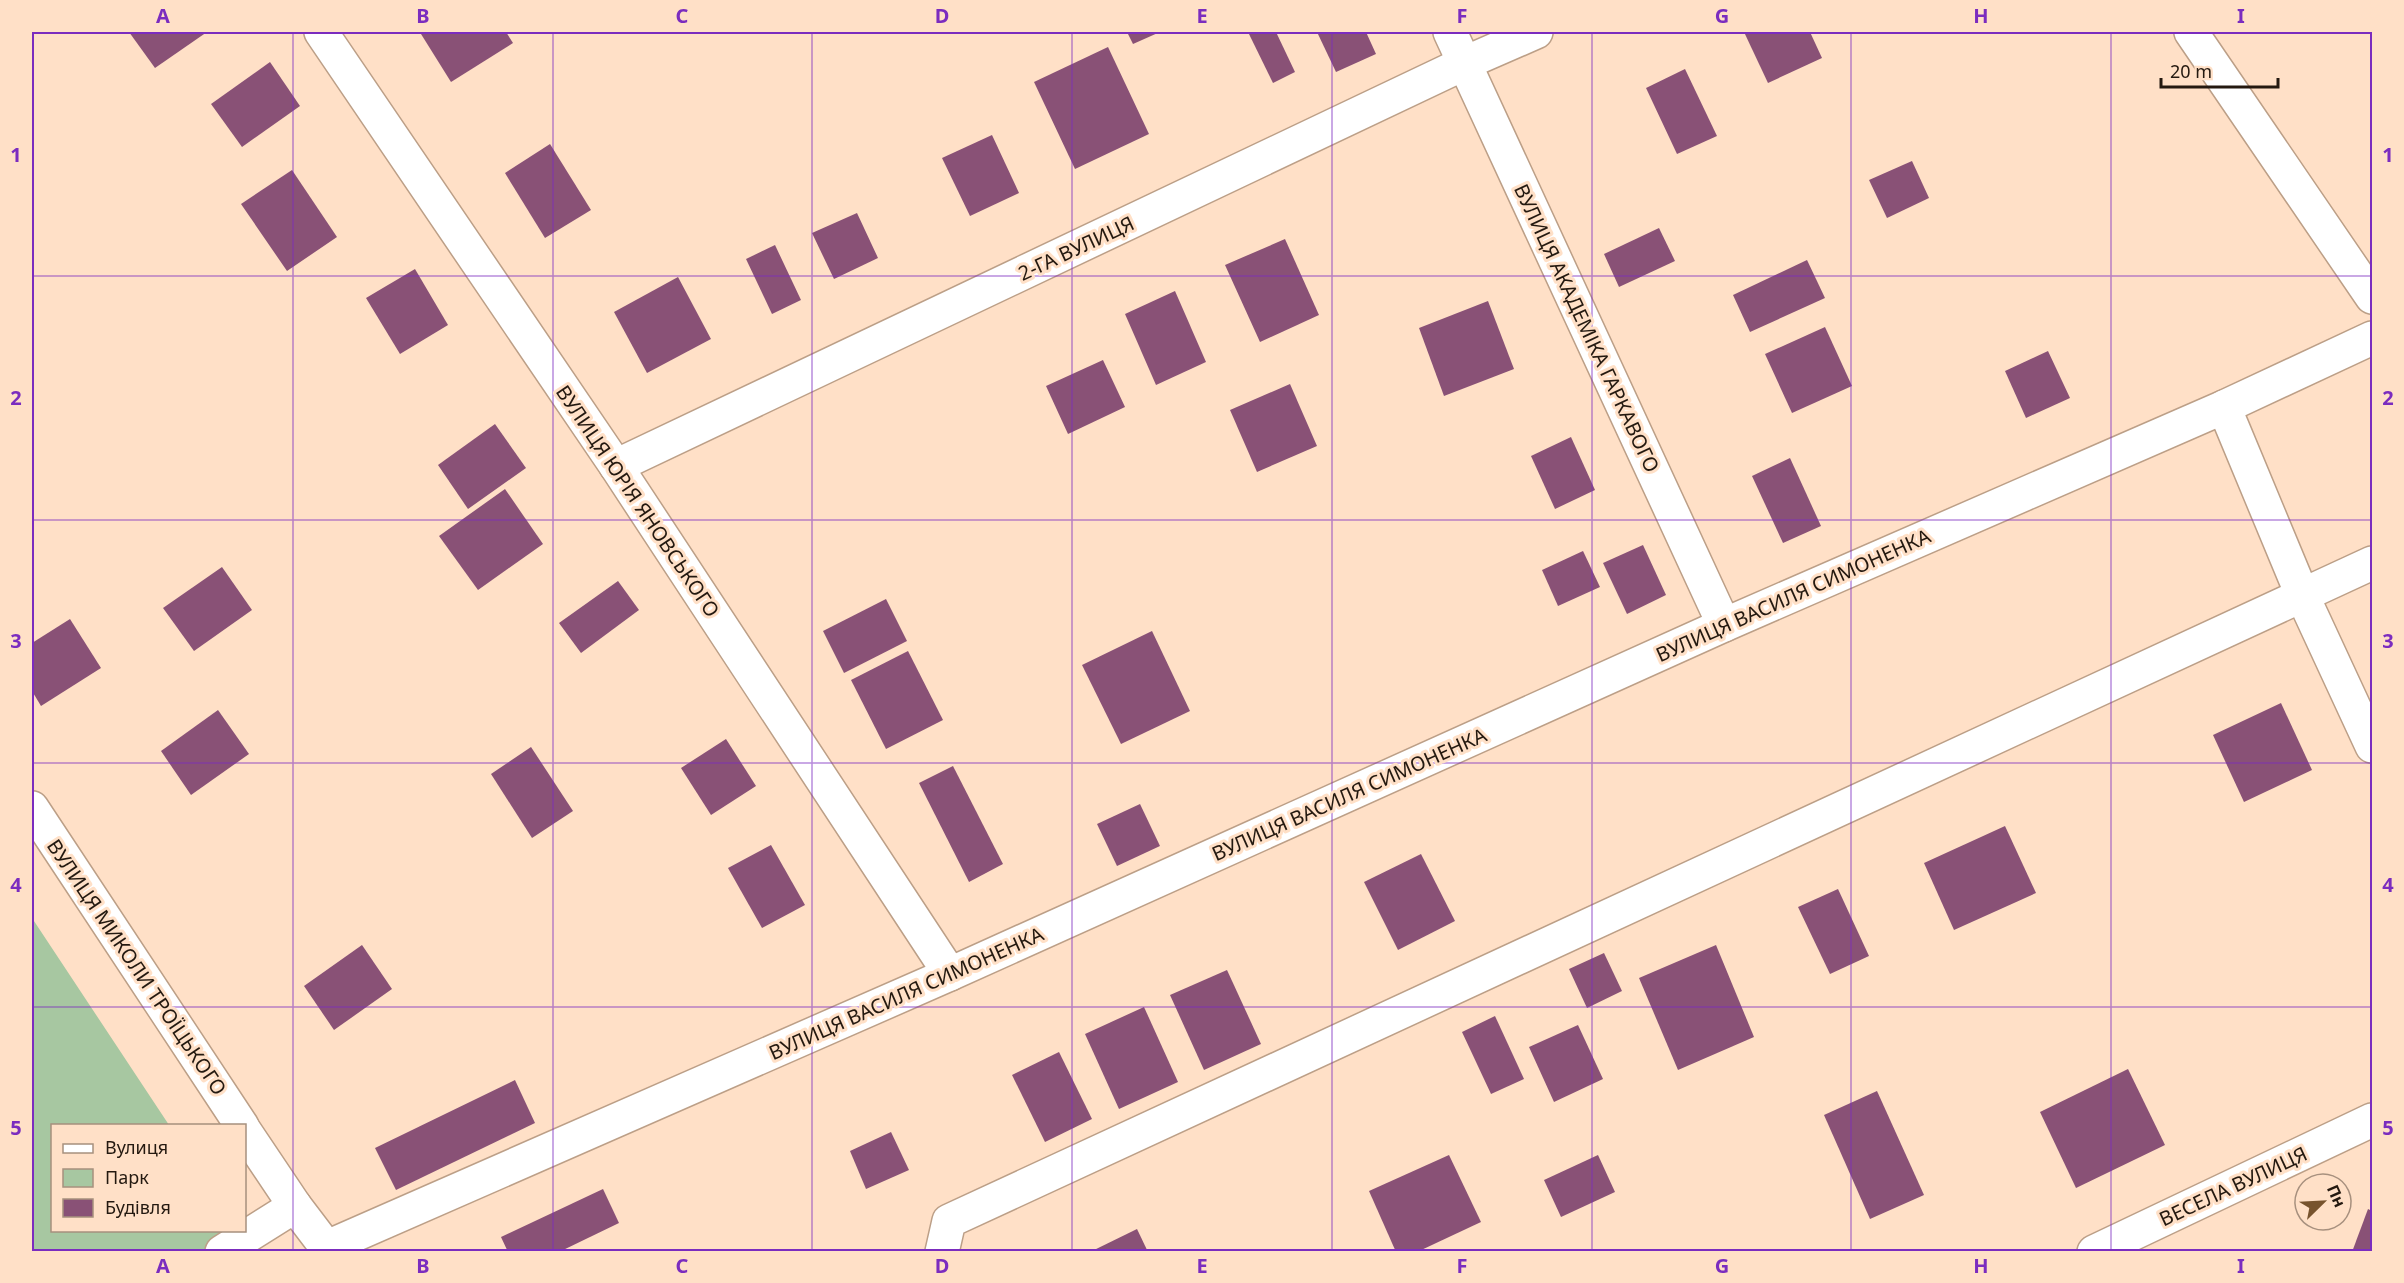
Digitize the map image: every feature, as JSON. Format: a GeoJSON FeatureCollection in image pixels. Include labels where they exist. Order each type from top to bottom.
{"type":"FeatureCollection","features":[{"type":"Feature","properties":{"kind":"street","name":"ВУЛИЦЯ ЮРІЯ ЯНОВСЬКОГО"},"geometry":{"type":"LineString","coordinates":[[321,32],[616,466],[950,974]]}},
{"type":"Feature","properties":{"kind":"street","name":"ВУЛИЦЯ АКАДЕМІКА ГАРКАВОГО"},"geometry":{"type":"LineString","coordinates":[[1450,32],[1724,625]]}},
{"type":"Feature","properties":{"kind":"street","name":"2-ГА ВУЛИЦЯ"},"geometry":{"type":"LineString","coordinates":[[616,466],[1465,63],[1536,32]]}},
{"type":"Feature","properties":{"kind":"street"},"geometry":{"type":"LineString","coordinates":[[2191,32],[2373,297]]}},
{"type":"Feature","properties":{"kind":"street","name":"ВУЛИЦЯ ВАСИЛЯ СИМОНЕНКА"},"geometry":{"type":"LineString","coordinates":[[327,1250],[950,974],[1724,625],[2224,407],[2373,338]]}},
{"type":"Feature","properties":{"kind":"street"},"geometry":{"type":"LineString","coordinates":[[2224,407],[2303,597],[2373,746]]}},
{"type":"Feature","properties":{"kind":"street"},"geometry":{"type":"LineString","coordinates":[[945,1236],[2373,563]]}},
{"type":"Feature","properties":{"kind":"street","name":"ВУЛИЦЯ МИКОЛИ ТРОЇЦЬКОГО"},"geometry":{"type":"LineString","coordinates":[[32,808],[241,1124]]}},
{"type":"Feature","properties":{"kind":"street","name":"ВЕСЕЛА ВУЛИЦЯ"},"geometry":{"type":"LineString","coordinates":[[2094,1251],[2373,1120]]}},
{"type":"Feature","properties":{"kind":"street"},"geometry":{"type":"LineString","coordinates":[[246,1133],[327,1250]]}},
{"type":"Feature","properties":{"kind":"street"},"geometry":{"type":"LineString","coordinates":[[222,1251],[295,1206]]}},
{"type":"Feature","properties":{"kind":"green space"},"geometry":{"type":"Polygon","coordinates":[[[32,918],[168,1124],[51,1124],[51,1232],[237,1232],[213,1251],[32,1251],[32,918]]]}},
{"type":"Feature","properties":{"kind":"building"},"geometry":{"type":"Polygon","coordinates":[[[129,32],[207,32],[155,68],[129,32]]]}},
{"type":"Feature","properties":{"kind":"building"},"geometry":{"type":"Polygon","coordinates":[[[425,32],[506,32],[513,43],[451,82],[421,34],[425,32]]]}},
{"type":"Feature","properties":{"kind":"building"},"geometry":{"type":"Polygon","coordinates":[[[1127,32],[1160,32],[1133,44],[1127,32]]]}},
{"type":"Feature","properties":{"kind":"building"},"geometry":{"type":"Polygon","coordinates":[[[1248,32],[1276,32],[1295,72],[1273,83],[1248,32]]]}},
{"type":"Feature","properties":{"kind":"building"},"geometry":{"type":"Polygon","coordinates":[[[1317,32],[1366,32],[1376,54],[1336,72],[1317,32]]]}},
{"type":"Feature","properties":{"kind":"building"},"geometry":{"type":"Polygon","coordinates":[[[1744,32],[1810,32],[1822,58],[1768,83],[1744,32]]]}},
{"type":"Feature","properties":{"kind":"building"},"geometry":{"type":"Polygon","coordinates":[[[1108,47],[1149,134],[1075,169],[1034,82],[1108,47]]]}},
{"type":"Feature","properties":{"kind":"building"},"geometry":{"type":"Polygon","coordinates":[[[270,62],[300,106],[242,147],[211,104],[270,62]]]}},
{"type":"Feature","properties":{"kind":"building"},"geometry":{"type":"Polygon","coordinates":[[[1685,69],[1717,136],[1677,154],[1646,88],[1685,69]]]}},
{"type":"Feature","properties":{"kind":"building"},"geometry":{"type":"Polygon","coordinates":[[[992,135],[1019,193],[970,216],[942,158],[992,135]]]}},
{"type":"Feature","properties":{"kind":"building"},"geometry":{"type":"Polygon","coordinates":[[[550,144],[591,210],[545,238],[505,173],[550,144]]]}},
{"type":"Feature","properties":{"kind":"building"},"geometry":{"type":"Polygon","coordinates":[[[1912,161],[1929,198],[1887,218],[1869,180],[1912,161]]]}},
{"type":"Feature","properties":{"kind":"building"},"geometry":{"type":"Polygon","coordinates":[[[292,170],[337,237],[287,271],[241,204],[292,170]]]}},
{"type":"Feature","properties":{"kind":"building"},"geometry":{"type":"Polygon","coordinates":[[[857,213],[878,258],[834,279],[812,233],[857,213]]]}},
{"type":"Feature","properties":{"kind":"building"},"geometry":{"type":"Polygon","coordinates":[[[1659,228],[1675,261],[1619,287],[1604,254],[1659,228]]]}},
{"type":"Feature","properties":{"kind":"building"},"geometry":{"type":"Polygon","coordinates":[[[1285,239],[1319,315],[1260,342],[1225,265],[1285,239]]]}},
{"type":"Feature","properties":{"kind":"building"},"geometry":{"type":"Polygon","coordinates":[[[775,245],[801,300],[772,314],[746,259],[775,245]]]}},
{"type":"Feature","properties":{"kind":"building"},"geometry":{"type":"Polygon","coordinates":[[[1807,260],[1825,298],[1750,332],[1733,295],[1807,260]]]}},
{"type":"Feature","properties":{"kind":"building"},"geometry":{"type":"Polygon","coordinates":[[[415,269],[448,325],[400,354],[366,298],[415,269]]]}},
{"type":"Feature","properties":{"kind":"building"},"geometry":{"type":"Polygon","coordinates":[[[678,277],[711,339],[647,373],[614,312],[678,277]]]}},
{"type":"Feature","properties":{"kind":"building"},"geometry":{"type":"Polygon","coordinates":[[[1175,291],[1206,362],[1156,385],[1125,314],[1175,291]]]}},
{"type":"Feature","properties":{"kind":"building"},"geometry":{"type":"Polygon","coordinates":[[[1488,301],[1514,369],[1444,396],[1419,328],[1488,301]]]}},
{"type":"Feature","properties":{"kind":"building"},"geometry":{"type":"Polygon","coordinates":[[[1825,327],[1852,386],[1792,413],[1765,354],[1825,327]]]}},
{"type":"Feature","properties":{"kind":"building"},"geometry":{"type":"Polygon","coordinates":[[[2048,351],[2070,398],[2026,418],[2005,371],[2048,351]]]}},
{"type":"Feature","properties":{"kind":"building"},"geometry":{"type":"Polygon","coordinates":[[[1103,360],[1125,407],[1068,434],[1046,386],[1103,360]]]}},
{"type":"Feature","properties":{"kind":"building"},"geometry":{"type":"Polygon","coordinates":[[[1290,384],[1317,446],[1257,472],[1230,410],[1290,384]]]}},
{"type":"Feature","properties":{"kind":"building"},"geometry":{"type":"Polygon","coordinates":[[[495,424],[526,468],[468,509],[438,465],[495,424]]]}},
{"type":"Feature","properties":{"kind":"building"},"geometry":{"type":"Polygon","coordinates":[[[1571,437],[1595,490],[1555,509],[1531,456],[1571,437]]]}},
{"type":"Feature","properties":{"kind":"building"},"geometry":{"type":"Polygon","coordinates":[[[1790,458],[1821,526],[1783,543],[1752,476],[1790,458]]]}},
{"type":"Feature","properties":{"kind":"building"},"geometry":{"type":"Polygon","coordinates":[[[505,489],[543,544],[478,590],[439,536],[505,489]]]}},
{"type":"Feature","properties":{"kind":"building"},"geometry":{"type":"Polygon","coordinates":[[[1643,545],[1666,595],[1627,614],[1603,563],[1643,545]]]}},
{"type":"Feature","properties":{"kind":"building"},"geometry":{"type":"Polygon","coordinates":[[[1583,551],[1600,587],[1558,606],[1542,570],[1583,551]]]}},
{"type":"Feature","properties":{"kind":"building"},"geometry":{"type":"Polygon","coordinates":[[[222,567],[252,610],[194,651],[163,608],[222,567]]]}},
{"type":"Feature","properties":{"kind":"building"},"geometry":{"type":"Polygon","coordinates":[[[618,581],[639,610],[581,653],[559,623],[618,581]]]}},
{"type":"Feature","properties":{"kind":"building"},"geometry":{"type":"Polygon","coordinates":[[[886,599],[907,641],[844,673],[823,631],[886,599]]]}},
{"type":"Feature","properties":{"kind":"building"},"geometry":{"type":"Polygon","coordinates":[[[70,619],[101,668],[41,706],[32,691],[32,643],[70,619]]]}},
{"type":"Feature","properties":{"kind":"building"},"geometry":{"type":"Polygon","coordinates":[[[1152,631],[1190,711],[1121,744],[1082,665],[1152,631]]]}},
{"type":"Feature","properties":{"kind":"building"},"geometry":{"type":"Polygon","coordinates":[[[908,651],[943,720],[886,749],[851,680],[908,651]]]}},
{"type":"Feature","properties":{"kind":"building"},"geometry":{"type":"Polygon","coordinates":[[[2281,703],[2312,770],[2244,802],[2213,735],[2281,703]]]}},
{"type":"Feature","properties":{"kind":"building"},"geometry":{"type":"Polygon","coordinates":[[[218,710],[249,754],[191,795],[161,751],[218,710]]]}},
{"type":"Feature","properties":{"kind":"building"},"geometry":{"type":"Polygon","coordinates":[[[726,739],[756,786],[711,815],[681,768],[726,739]]]}},
{"type":"Feature","properties":{"kind":"building"},"geometry":{"type":"Polygon","coordinates":[[[531,747],[573,811],[532,838],[491,774],[531,747]]]}},
{"type":"Feature","properties":{"kind":"building"},"geometry":{"type":"Polygon","coordinates":[[[953,766],[1003,864],[969,882],[919,783],[953,766]]]}},
{"type":"Feature","properties":{"kind":"building"},"geometry":{"type":"Polygon","coordinates":[[[1140,804],[1160,846],[1117,866],[1097,824],[1140,804]]]}},
{"type":"Feature","properties":{"kind":"building"},"geometry":{"type":"Polygon","coordinates":[[[2005,826],[2036,893],[1954,930],[1924,863],[2005,826]]]}},
{"type":"Feature","properties":{"kind":"building"},"geometry":{"type":"Polygon","coordinates":[[[771,845],[805,905],[762,928],[728,868],[771,845]]]}},
{"type":"Feature","properties":{"kind":"building"},"geometry":{"type":"Polygon","coordinates":[[[1421,854],[1455,921],[1398,950],[1364,882],[1421,854]]]}},
{"type":"Feature","properties":{"kind":"building"},"geometry":{"type":"Polygon","coordinates":[[[1838,889],[1869,956],[1830,974],[1798,907],[1838,889]]]}},
{"type":"Feature","properties":{"kind":"building"},"geometry":{"type":"Polygon","coordinates":[[[362,945],[392,989],[334,1030],[304,986],[362,945]]]}},
{"type":"Feature","properties":{"kind":"building"},"geometry":{"type":"Polygon","coordinates":[[[1716,945],[1754,1037],[1678,1070],[1639,978],[1716,945]]]}},
{"type":"Feature","properties":{"kind":"building"},"geometry":{"type":"Polygon","coordinates":[[[1604,953],[1622,991],[1587,1008],[1569,969],[1604,953]]]}},
{"type":"Feature","properties":{"kind":"building"},"geometry":{"type":"Polygon","coordinates":[[[1227,970],[1261,1044],[1204,1070],[1170,995],[1227,970]]]}},
{"type":"Feature","properties":{"kind":"building"},"geometry":{"type":"Polygon","coordinates":[[[1144,1007],[1178,1082],[1119,1109],[1085,1034],[1144,1007]]]}},
{"type":"Feature","properties":{"kind":"building"},"geometry":{"type":"Polygon","coordinates":[[[1495,1016],[1524,1079],[1491,1094],[1462,1032],[1495,1016]]]}},
{"type":"Feature","properties":{"kind":"building"},"geometry":{"type":"Polygon","coordinates":[[[1578,1025],[1603,1079],[1554,1102],[1529,1047],[1578,1025]]]}},
{"type":"Feature","properties":{"kind":"building"},"geometry":{"type":"Polygon","coordinates":[[[1059,1052],[1092,1119],[1045,1142],[1012,1075],[1059,1052]]]}},
{"type":"Feature","properties":{"kind":"building"},"geometry":{"type":"Polygon","coordinates":[[[2128,1069],[2165,1145],[2076,1188],[2040,1112],[2128,1069]]]}},
{"type":"Feature","properties":{"kind":"building"},"geometry":{"type":"Polygon","coordinates":[[[515,1080],[535,1123],[396,1190],[375,1148],[515,1080]]]}},
{"type":"Feature","properties":{"kind":"building"},"geometry":{"type":"Polygon","coordinates":[[[1877,1091],[1924,1195],[1870,1219],[1824,1115],[1877,1091]]]}},
{"type":"Feature","properties":{"kind":"building"},"geometry":{"type":"Polygon","coordinates":[[[891,1132],[909,1170],[866,1189],[850,1151],[891,1132]]]}},
{"type":"Feature","properties":{"kind":"building"},"geometry":{"type":"Polygon","coordinates":[[[1449,1155],[1481,1222],[1417,1252],[1396,1252],[1369,1191],[1449,1155]]]}},
{"type":"Feature","properties":{"kind":"building"},"geometry":{"type":"Polygon","coordinates":[[[1598,1155],[1615,1192],[1561,1217],[1544,1180],[1598,1155]]]}},
{"type":"Feature","properties":{"kind":"building"},"geometry":{"type":"Polygon","coordinates":[[[603,1189],[619,1223],[559,1252],[508,1252],[501,1237],[603,1189]]]}},
{"type":"Feature","properties":{"kind":"building"},"geometry":{"type":"Polygon","coordinates":[[[2368,1209],[2372,1211],[2372,1252],[2352,1252],[2368,1209]]]}},
{"type":"Feature","properties":{"kind":"building"},"geometry":{"type":"Polygon","coordinates":[[[1137,1229],[1148,1252],[1090,1252],[1137,1229]]]}}]}
